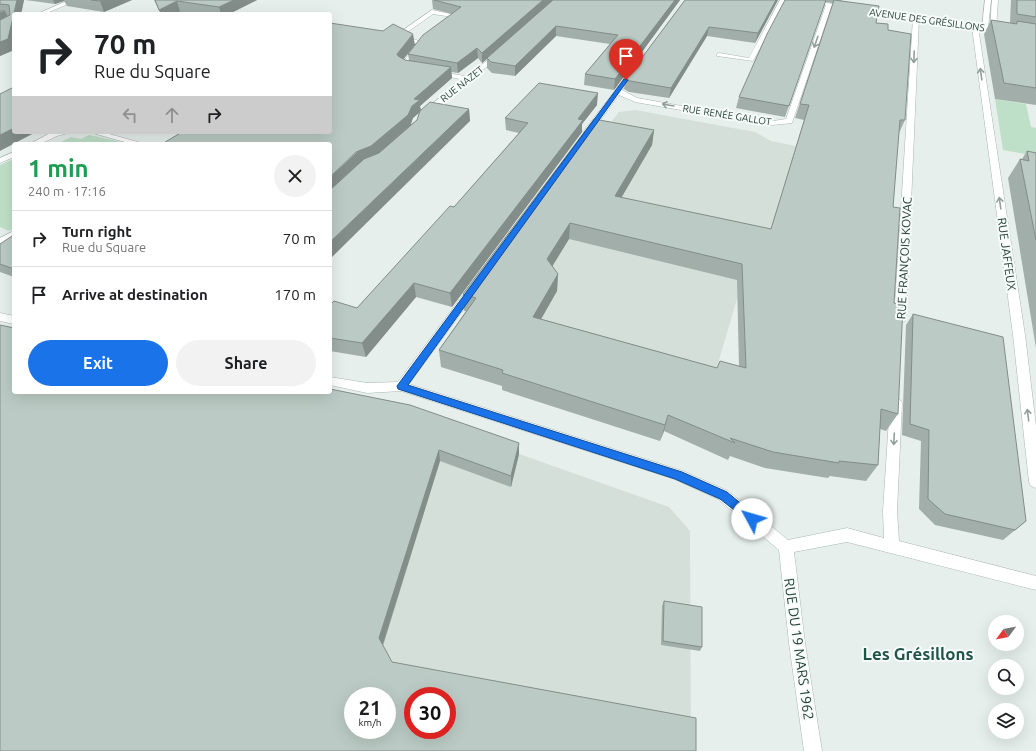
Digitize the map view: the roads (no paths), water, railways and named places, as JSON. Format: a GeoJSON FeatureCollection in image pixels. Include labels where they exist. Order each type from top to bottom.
{"type":"FeatureCollection","features":[{"type":"Feature","properties":{"kind":"street"},"geometry":{"type":"LineString","coordinates":[[45,12],[74,0]]}},
{"type":"Feature","properties":{"kind":"street"},"geometry":{"type":"LineString","coordinates":[[719,55],[751,60],[783,0]]}},
{"type":"Feature","properties":{"kind":"street","name":"AVENUE DES GRÉSILLONS"},"geometry":{"type":"LineString","coordinates":[[794,0],[1036,36]]}},
{"type":"Feature","properties":{"kind":"street","name":"RUE JAFFEUX"},"geometry":{"type":"LineString","coordinates":[[988,0],[980,27],[1036,482]]}},
{"type":"Feature","properties":{"kind":"street"},"geometry":{"type":"LineString","coordinates":[[993,29],[995,0]]}},
{"type":"Feature","properties":{"kind":"street","name":"RUE RENÉE GALLOT"},"geometry":{"type":"LineString","coordinates":[[618,90],[622,94],[635,100],[756,121],[773,123],[789,121],[829,5]]}},
{"type":"Feature","properties":{"kind":"street"},"geometry":{"type":"LineString","coordinates":[[421,43],[399,35],[432,12],[457,16],[445,25]]}},
{"type":"Feature","properties":{"kind":"street","name":"RUE FRANÇOIS KOVAC"},"geometry":{"type":"LineString","coordinates":[[900,333],[916,18]]}},
{"type":"Feature","properties":{"kind":"street"},"geometry":{"type":"LineString","coordinates":[[421,71],[403,66],[421,43],[427,38]]}},
{"type":"Feature","properties":{"kind":"street","name":"RUE NAZET"},"geometry":{"type":"LineString","coordinates":[[423,116],[443,98],[470,79],[506,48]]}},
{"type":"Feature","properties":{"kind":"street"},"geometry":{"type":"LineString","coordinates":[[580,143],[640,62]]}},
{"type":"Feature","properties":{"kind":"street"},"geometry":{"type":"LineString","coordinates":[[428,72],[470,79]]}},
{"type":"Feature","properties":{"kind":"street"},"geometry":{"type":"LineString","coordinates":[[38,142],[55,134]]}},
{"type":"Feature","properties":{"kind":"street"},"geometry":{"type":"LineString","coordinates":[[101,134],[133,142]]}},
{"type":"Feature","properties":{"kind":"street"},"geometry":{"type":"LineString","coordinates":[[0,161],[12,155]]}},
{"type":"Feature","properties":{"kind":"street"},"geometry":{"type":"LineString","coordinates":[[0,242],[12,235]]}},
{"type":"Feature","properties":{"kind":"street"},"geometry":{"type":"LineString","coordinates":[[402,386],[478,282]]}},
{"type":"Feature","properties":{"kind":"street"},"geometry":{"type":"LineString","coordinates":[[0,318],[12,320]]}},
{"type":"Feature","properties":{"kind":"street"},"geometry":{"type":"LineString","coordinates":[[332,381],[367,388],[402,386],[678,475],[723,495],[786,547],[847,535],[1036,583]]}},
{"type":"Feature","properties":{"kind":"street"},"geometry":{"type":"LineString","coordinates":[[892,546],[890,511],[896,395]]}},
{"type":"Feature","properties":{"kind":"street","name":"RUE DU 19 MARS 1962"},"geometry":{"type":"LineString","coordinates":[[786,547],[797,643],[813,751]]}},
{"type":"Feature","properties":{"kind":"district","name":"Les Grésillons"},"geometry":{"type":"Point","coordinates":[918,653]}}]}
